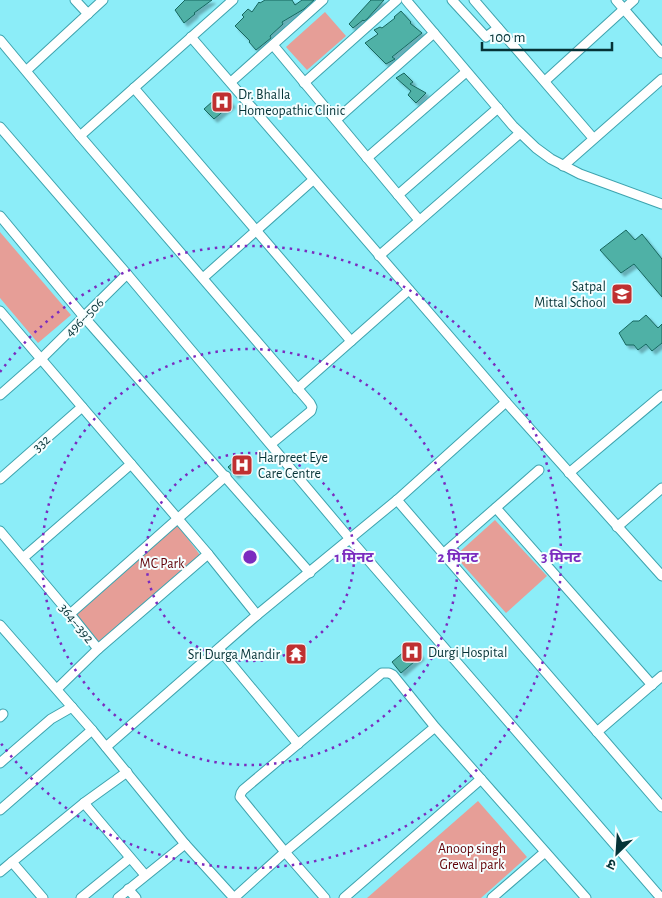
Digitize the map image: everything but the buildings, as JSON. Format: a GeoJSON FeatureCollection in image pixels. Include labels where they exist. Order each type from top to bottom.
{"type":"FeatureCollection","features":[{"type":"Feature","properties":{"kind":"street"},"geometry":{"type":"LineString","coordinates":[[75,0],[88,14]]}},
{"type":"Feature","properties":{"kind":"street"},"geometry":{"type":"LineString","coordinates":[[27,70],[103,0]]}},
{"type":"Feature","properties":{"kind":"street"},"geometry":{"type":"LineString","coordinates":[[80,136],[233,0]]}},
{"type":"Feature","properties":{"kind":"street"},"geometry":{"type":"LineString","coordinates":[[231,82],[323,0]]}},
{"type":"Feature","properties":{"kind":"street"},"geometry":{"type":"LineString","coordinates":[[304,83],[397,0]]}},
{"type":"Feature","properties":{"kind":"street"},"geometry":{"type":"LineString","coordinates":[[406,0],[466,72],[520,133],[536,148],[563,166],[580,174],[662,204]]}},
{"type":"Feature","properties":{"kind":"street"},"geometry":{"type":"LineString","coordinates":[[452,0],[486,37],[498,28]]}},
{"type":"Feature","properties":{"kind":"street"},"geometry":{"type":"LineString","coordinates":[[474,0],[593,138]]}},
{"type":"Feature","properties":{"kind":"street"},"geometry":{"type":"LineString","coordinates":[[616,0],[661,49]]}},
{"type":"Feature","properties":{"kind":"street"},"geometry":{"type":"LineString","coordinates":[[545,81],[634,0]]}},
{"type":"Feature","properties":{"kind":"street"},"geometry":{"type":"LineString","coordinates":[[336,120],[434,33]]}},
{"type":"Feature","properties":{"kind":"street"},"geometry":{"type":"LineString","coordinates":[[191,37],[506,402],[662,576]]}},
{"type":"Feature","properties":{"kind":"street"},"geometry":{"type":"LineString","coordinates":[[0,40],[27,70],[80,136],[310,403],[312,407],[310,411],[271,444]]}},
{"type":"Feature","properties":{"kind":"street"},"geometry":{"type":"LineString","coordinates":[[272,45],[419,220]]}},
{"type":"Feature","properties":{"kind":"street"},"geometry":{"type":"LineString","coordinates":[[367,158],[466,72]]}},
{"type":"Feature","properties":{"kind":"street"},"geometry":{"type":"LineString","coordinates":[[563,166],[662,78]]}},
{"type":"Feature","properties":{"kind":"street"},"geometry":{"type":"LineString","coordinates":[[134,88],[351,341]]}},
{"type":"Feature","properties":{"kind":"street"},"geometry":{"type":"LineString","coordinates":[[398,195],[498,108]]}},
{"type":"Feature","properties":{"kind":"street"},"geometry":{"type":"LineString","coordinates":[[0,128],[127,274],[350,539],[661,898]]}},
{"type":"Feature","properties":{"kind":"street"},"geometry":{"type":"LineString","coordinates":[[379,256],[520,133]]}},
{"type":"Feature","properties":{"kind":"street"},"geometry":{"type":"LineString","coordinates":[[203,278],[313,180]]}},
{"type":"Feature","properties":{"kind":"street"},"geometry":{"type":"LineString","coordinates":[[0,216],[84,317],[310,573]]}},
{"type":"Feature","properties":{"kind":"street","name":"496--506"},"geometry":{"type":"LineString","coordinates":[[0,395],[41,359],[127,274]]}},
{"type":"Feature","properties":{"kind":"street"},"geometry":{"type":"LineString","coordinates":[[297,389],[409,290]]}},
{"type":"Feature","properties":{"kind":"street"},"geometry":{"type":"LineString","coordinates":[[1,314],[208,554],[257,615]]}},
{"type":"Feature","properties":{"kind":"street"},"geometry":{"type":"LineString","coordinates":[[569,473],[662,395]]}},
{"type":"Feature","properties":{"kind":"street"},"geometry":{"type":"LineString","coordinates":[[106,747],[257,615],[397,500],[506,402]]}},
{"type":"Feature","properties":{"kind":"street","name":"332"},"geometry":{"type":"LineString","coordinates":[[0,479],[82,407]]}},
{"type":"Feature","properties":{"kind":"street"},"geometry":{"type":"LineString","coordinates":[[23,558],[131,464]]}},
{"type":"Feature","properties":{"kind":"street"},"geometry":{"type":"LineString","coordinates":[[443,554],[539,470]]}},
{"type":"Feature","properties":{"kind":"street"},"geometry":{"type":"LineString","coordinates":[[70,614],[226,476]]}},
{"type":"Feature","properties":{"kind":"street"},"geometry":{"type":"LineString","coordinates":[[618,527],[662,488]]}},
{"type":"Feature","properties":{"kind":"street"},"geometry":{"type":"LineString","coordinates":[[397,500],[597,732],[661,803]]}},
{"type":"Feature","properties":{"kind":"street"},"geometry":{"type":"LineString","coordinates":[[496,508],[652,685]]}},
{"type":"Feature","properties":{"kind":"street","name":"364--392"},"geometry":{"type":"LineString","coordinates":[[0,531],[98,649],[208,554]]}},
{"type":"Feature","properties":{"kind":"street"},"geometry":{"type":"LineString","coordinates":[[0,625],[92,730],[185,844],[234,898],[285,852],[435,727]]}},
{"type":"Feature","properties":{"kind":"street"},"geometry":{"type":"LineString","coordinates":[[57,689],[98,649]]}},
{"type":"Feature","properties":{"kind":"street"},"geometry":{"type":"LineString","coordinates":[[218,649],[298,744]]}},
{"type":"Feature","properties":{"kind":"street"},"geometry":{"type":"LineString","coordinates":[[325,898],[242,800],[240,793],[385,672],[393,675],[435,727],[586,898]]}},
{"type":"Feature","properties":{"kind":"street"},"geometry":{"type":"LineString","coordinates":[[597,732],[662,676]]}},
{"type":"Feature","properties":{"kind":"street"},"geometry":{"type":"LineString","coordinates":[[0,763],[51,719],[72,707]]}},
{"type":"Feature","properties":{"kind":"street"},"geometry":{"type":"LineString","coordinates":[[0,810],[92,730]]}},
{"type":"Feature","properties":{"kind":"street"},"geometry":{"type":"LineString","coordinates":[[0,872],[84,803],[127,772]]}},
{"type":"Feature","properties":{"kind":"street"},"geometry":{"type":"LineString","coordinates":[[344,898],[481,779]]}},
{"type":"Feature","properties":{"kind":"street"},"geometry":{"type":"LineString","coordinates":[[84,803],[145,875]]}},
{"type":"Feature","properties":{"kind":"street"},"geometry":{"type":"LineString","coordinates":[[118,898],[185,844]]}},
{"type":"Feature","properties":{"kind":"street"},"geometry":{"type":"LineString","coordinates":[[492,898],[545,852]]}},
{"type":"Feature","properties":{"kind":"street"},"geometry":{"type":"LineString","coordinates":[[81,898],[130,858]]}},
{"type":"Feature","properties":{"kind":"street"},"geometry":{"type":"LineString","coordinates":[[12,862],[43,898]]}},
{"type":"Feature","properties":{"kind":"street"},"geometry":{"type":"LineString","coordinates":[[128,889],[136,898]]}},
{"type":"Feature","properties":{"kind":"green space"},"geometry":{"type":"Polygon","coordinates":[[[325,12],[346,36],[307,70],[286,47],[325,12]]]}},
{"type":"Feature","properties":{"kind":"green space"},"geometry":{"type":"Polygon","coordinates":[[[0,232],[71,315],[38,343],[0,298],[0,232]]]}},
{"type":"Feature","properties":{"kind":"green space"},"geometry":{"type":"Polygon","coordinates":[[[495,520],[547,576],[506,613],[455,556],[495,520]]]}},
{"type":"Feature","properties":{"kind":"green space","name":"MC Park"},"geometry":{"type":"Polygon","coordinates":[[[177,524],[200,555],[99,642],[75,614],[177,524]]]}},
{"type":"Feature","properties":{"kind":"green space","name":"Anoop singh Grewal park"},"geometry":{"type":"Polygon","coordinates":[[[478,801],[527,857],[481,898],[367,898],[478,801]]]}},
{"type":"Feature","properties":{"kind":"place","name":"Dr. Bhalla Homeopathic Clinic"},"geometry":{"type":"Point","coordinates":[222,102]}},
{"type":"Feature","properties":{"kind":"place","name":"Satpal Mittal School"},"geometry":{"type":"Point","coordinates":[622,294]}},
{"type":"Feature","properties":{"kind":"place","name":"Harpreet Eye Care Centre"},"geometry":{"type":"Point","coordinates":[242,465]}},
{"type":"Feature","properties":{"kind":"place","name":"Durgi Hospital"},"geometry":{"type":"Point","coordinates":[412,652]}},
{"type":"Feature","properties":{"kind":"place","name":"Sri Durga Mandir"},"geometry":{"type":"Point","coordinates":[296,654]}}]}
